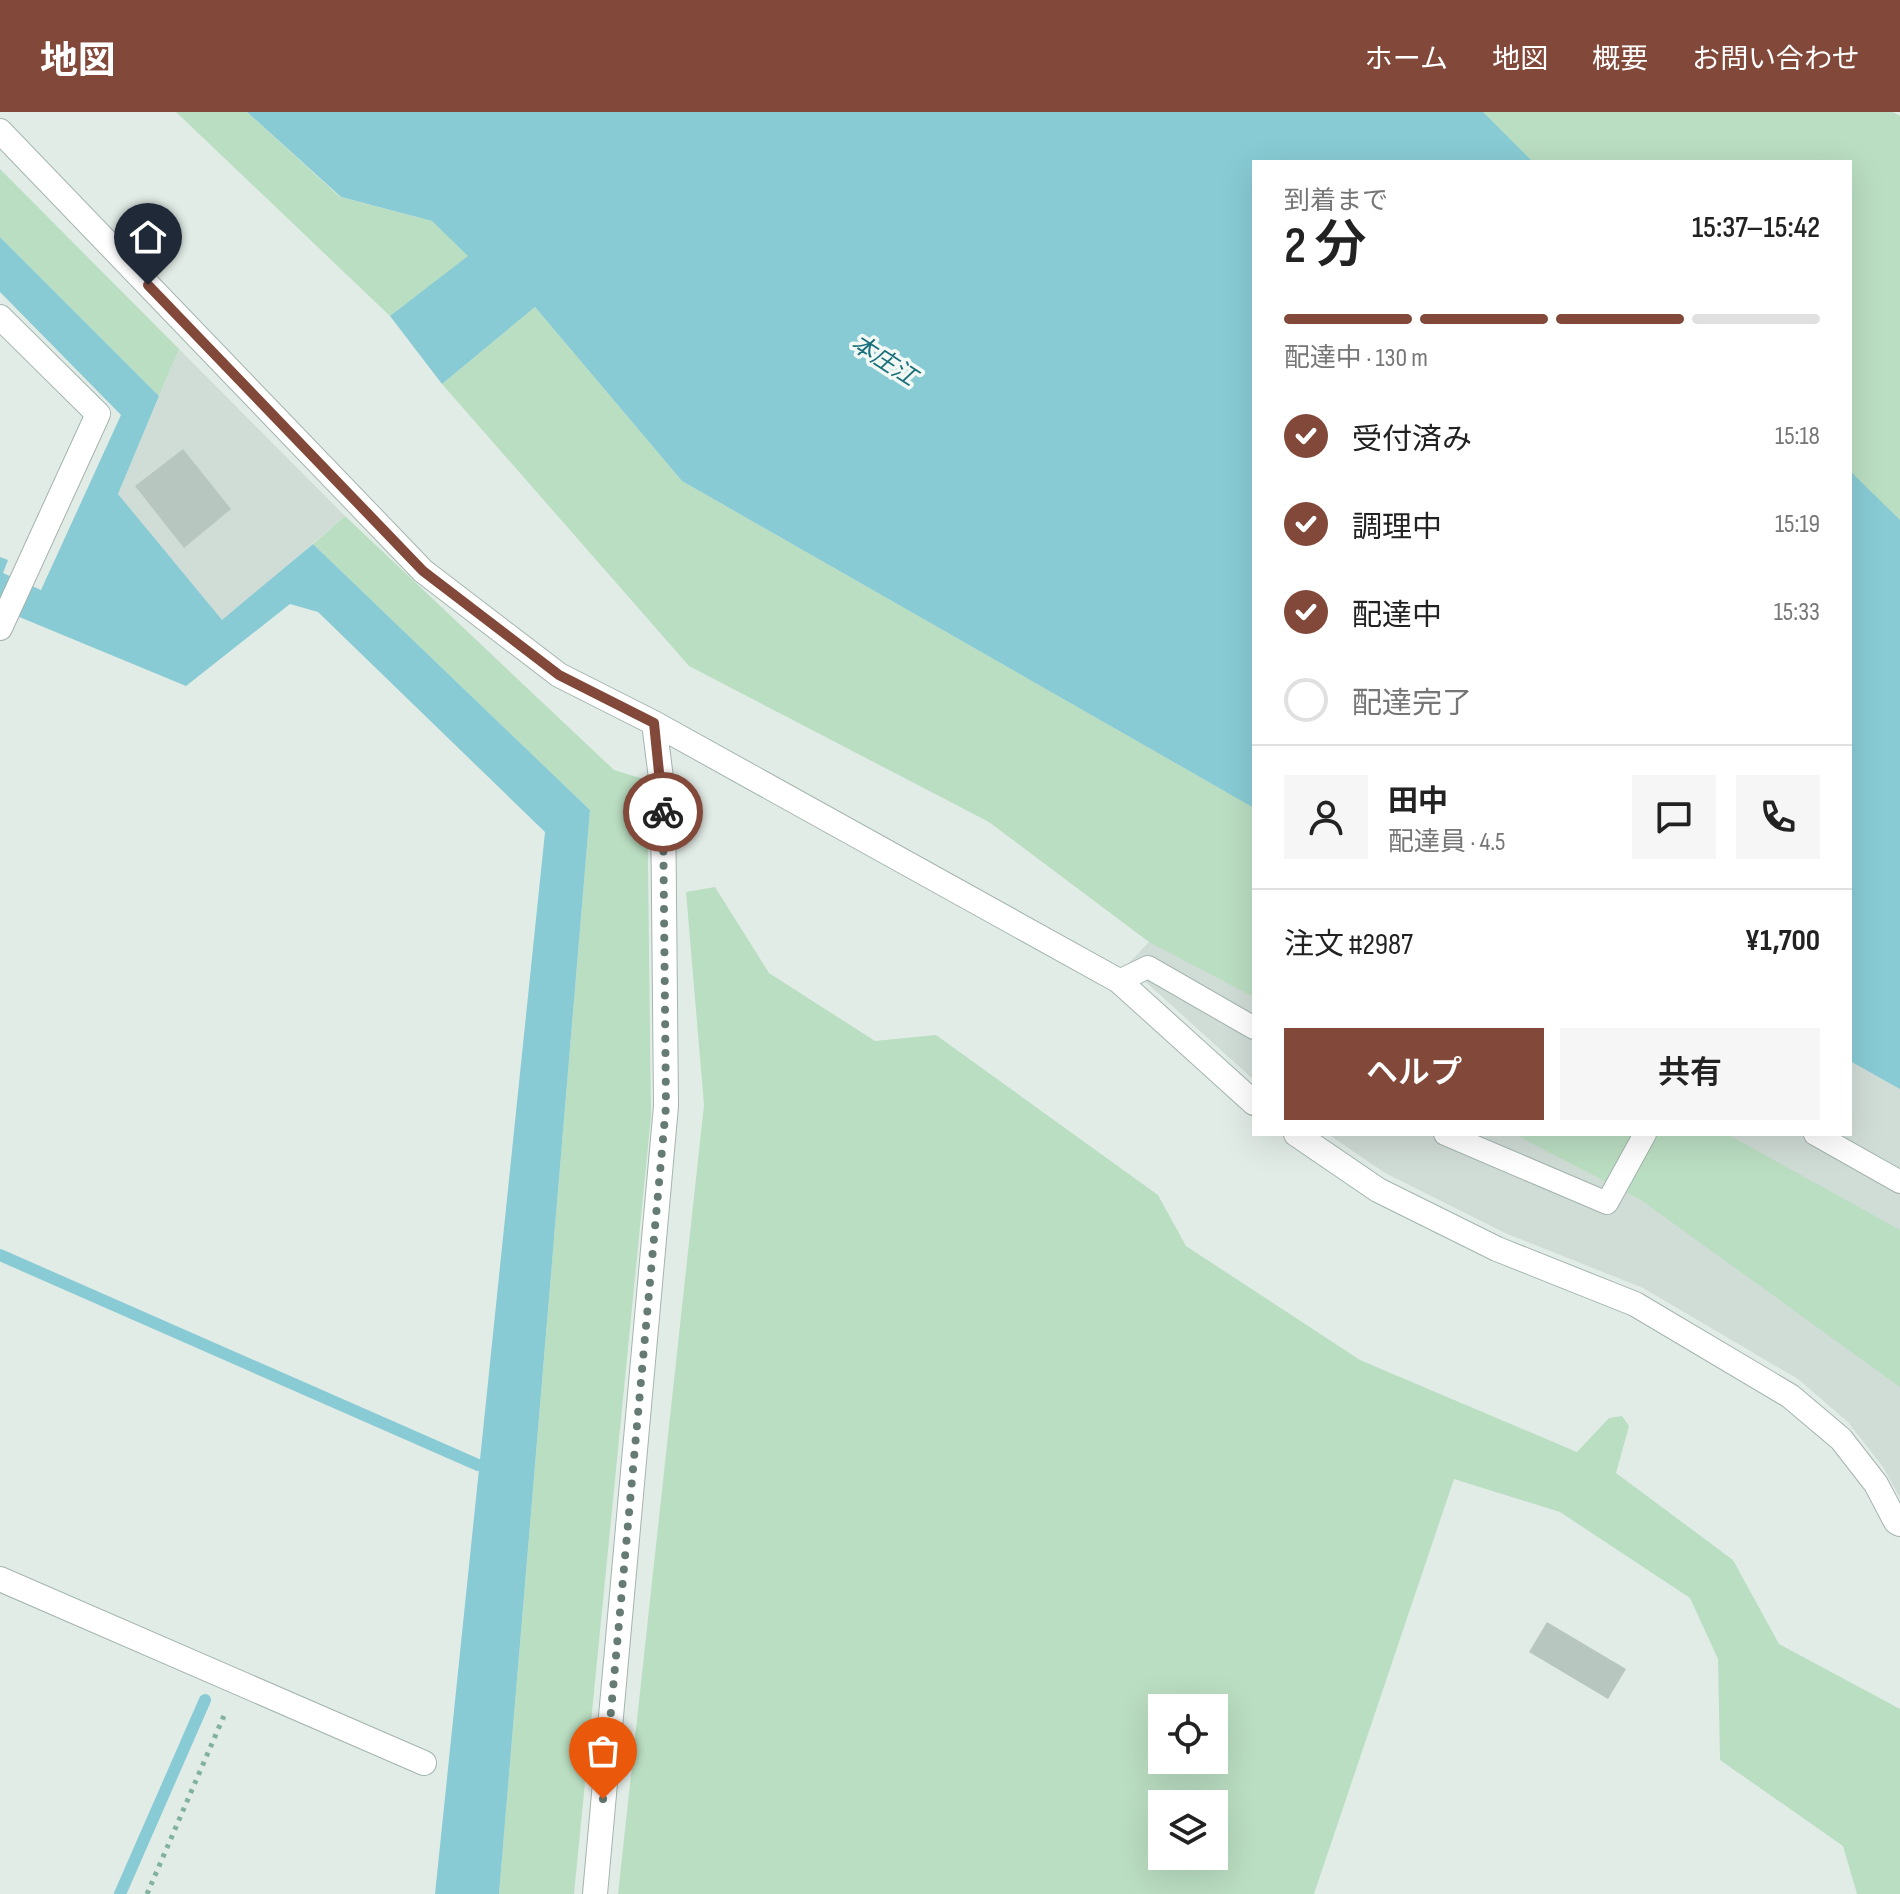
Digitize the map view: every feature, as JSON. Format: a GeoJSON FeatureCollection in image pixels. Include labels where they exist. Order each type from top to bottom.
{"type":"FeatureCollection","features":[{"type":"Feature","properties":{"kind":"street"},"geometry":{"type":"LineString","coordinates":[[0,131],[423,571],[559,675],[654,723],[1119,981],[1252,1101]]}},
{"type":"Feature","properties":{"kind":"street"},"geometry":{"type":"LineString","coordinates":[[0,317],[98,414],[1,626]]}},
{"type":"Feature","properties":{"kind":"street"},"geometry":{"type":"LineString","coordinates":[[595,1894],[666,1106],[663,794],[654,723]]}},
{"type":"Feature","properties":{"kind":"street"},"geometry":{"type":"LineString","coordinates":[[1299,1136],[1378,1190],[1497,1249],[1635,1304],[1790,1396],[1841,1439],[1876,1484],[1896,1522],[1900,1524]]}},
{"type":"Feature","properties":{"kind":"street"},"geometry":{"type":"LineString","coordinates":[[0,1579],[424,1763]]}},
{"type":"Feature","properties":{"kind":"lane"},"geometry":{"type":"LineString","coordinates":[[1119,981],[1148,967],[1252,1027]]}},
{"type":"Feature","properties":{"kind":"lane"},"geometry":{"type":"LineString","coordinates":[[1450,1136],[1607,1203],[1644,1136]]}},
{"type":"Feature","properties":{"kind":"lane"},"geometry":{"type":"LineString","coordinates":[[1819,1136],[1900,1182]]}},
{"type":"Feature","properties":{"kind":"path"},"geometry":{"type":"LineString","coordinates":[[147,1894],[238,1683]]}},
{"type":"Feature","properties":{"kind":"shaded area"},"geometry":{"type":"Polygon","coordinates":[[[179,349],[345,516],[222,621],[118,494],[179,349]]]}},
{"type":"Feature","properties":{"kind":"shaded area"},"geometry":{"type":"Polygon","coordinates":[[[1852,728],[1900,753],[1900,1498],[1883,1467],[1848,1422],[1798,1379],[1643,1288],[1505,1233],[1385,1173],[1331,1136],[1852,1136],[1852,728]]]}},
{"type":"Feature","properties":{"kind":"shaded area"},"geometry":{"type":"Polygon","coordinates":[[[1252,738],[1252,1078],[1127,965],[1149,942],[1252,738]]]}},
{"type":"Feature","properties":{"kind":"green space"},"geometry":{"type":"Polygon","coordinates":[[[176,112],[247,112],[340,197],[432,221],[469,256],[390,316],[176,112]]]}},
{"type":"Feature","properties":{"kind":"green space"},"geometry":{"type":"Polygon","coordinates":[[[1428,112],[1893,112],[1900,116],[1900,636],[1852,587],[1852,160],[1436,160],[1428,112]]]}},
{"type":"Feature","properties":{"kind":"green space"},"geometry":{"type":"Polygon","coordinates":[[[0,169],[179,349],[159,396],[0,237],[0,169]]]}},
{"type":"Feature","properties":{"kind":"green space"},"geometry":{"type":"Polygon","coordinates":[[[535,307],[682,481],[1252,807],[1252,996],[1149,942],[989,822],[689,666],[442,384],[535,307]]]}},
{"type":"Feature","properties":{"kind":"green space"},"geometry":{"type":"Polygon","coordinates":[[[345,516],[614,770],[647,780],[651,1116],[574,1894],[499,1894],[590,810],[313,544],[345,516]]]}},
{"type":"Feature","properties":{"kind":"green space"},"geometry":{"type":"Polygon","coordinates":[[[715,887],[769,973],[875,1041],[936,1035],[1158,1195],[1186,1246],[1360,1360],[1577,1452],[1609,1418],[1622,1416],[1629,1426],[1616,1473],[1733,1560],[1779,1644],[1900,1709],[1900,1894],[1857,1894],[1843,1846],[1720,1760],[1718,1659],[1690,1598],[1560,1512],[1454,1479],[1314,1894],[618,1894],[704,1105],[686,892],[715,887]]]}},
{"type":"Feature","properties":{"kind":"green space"},"geometry":{"type":"Polygon","coordinates":[[[1518,1136],[1731,1136],[1900,1230],[1900,1387],[1641,1200],[1518,1136]]]}},
{"type":"Feature","properties":{"kind":"water","name":"本庄江"},"geometry":{"type":"Polygon","coordinates":[[[247,112],[1483,112],[1531,160],[1252,160],[1252,807],[682,481],[535,307],[442,384],[390,316],[468,256],[432,221],[341,197],[247,112]]]}},
{"type":"Feature","properties":{"kind":"water"},"geometry":{"type":"Polygon","coordinates":[[[0,237],[159,396],[118,494],[222,620],[313,544],[590,810],[499,1894],[435,1894],[545,832],[318,612],[290,604],[186,686],[0,609],[0,557],[8,560],[3,573],[41,590],[121,415],[0,292],[0,237]]]}},
{"type":"Feature","properties":{"kind":"water"},"geometry":{"type":"Polygon","coordinates":[[[1852,473],[1900,520],[1900,1089],[1852,1062],[1852,473]]]}},
{"type":"Feature","properties":{"kind":"building"},"geometry":{"type":"Polygon","coordinates":[[[183,449],[231,509],[184,548],[135,486],[183,449]]]}},
{"type":"Feature","properties":{"kind":"building"},"geometry":{"type":"Polygon","coordinates":[[[1547,1622],[1626,1669],[1608,1699],[1529,1652],[1547,1622]]]}},
{"type":"Feature","properties":{"kind":"waterway"},"geometry":{"type":"LineString","coordinates":[[0,1255],[478,1465]]}},
{"type":"Feature","properties":{"kind":"waterway"},"geometry":{"type":"LineString","coordinates":[[120,1894],[205,1700]]}},
{"type":"Feature","properties":{"kind":"way so far"},"geometry":{"type":"LineString","coordinates":[[603,1799],[666,1106],[663,812]]}},
{"type":"Feature","properties":{"kind":"route"},"geometry":{"type":"LineString","coordinates":[[148,285],[423,571],[559,675],[654,723],[663,812]]}}]}
